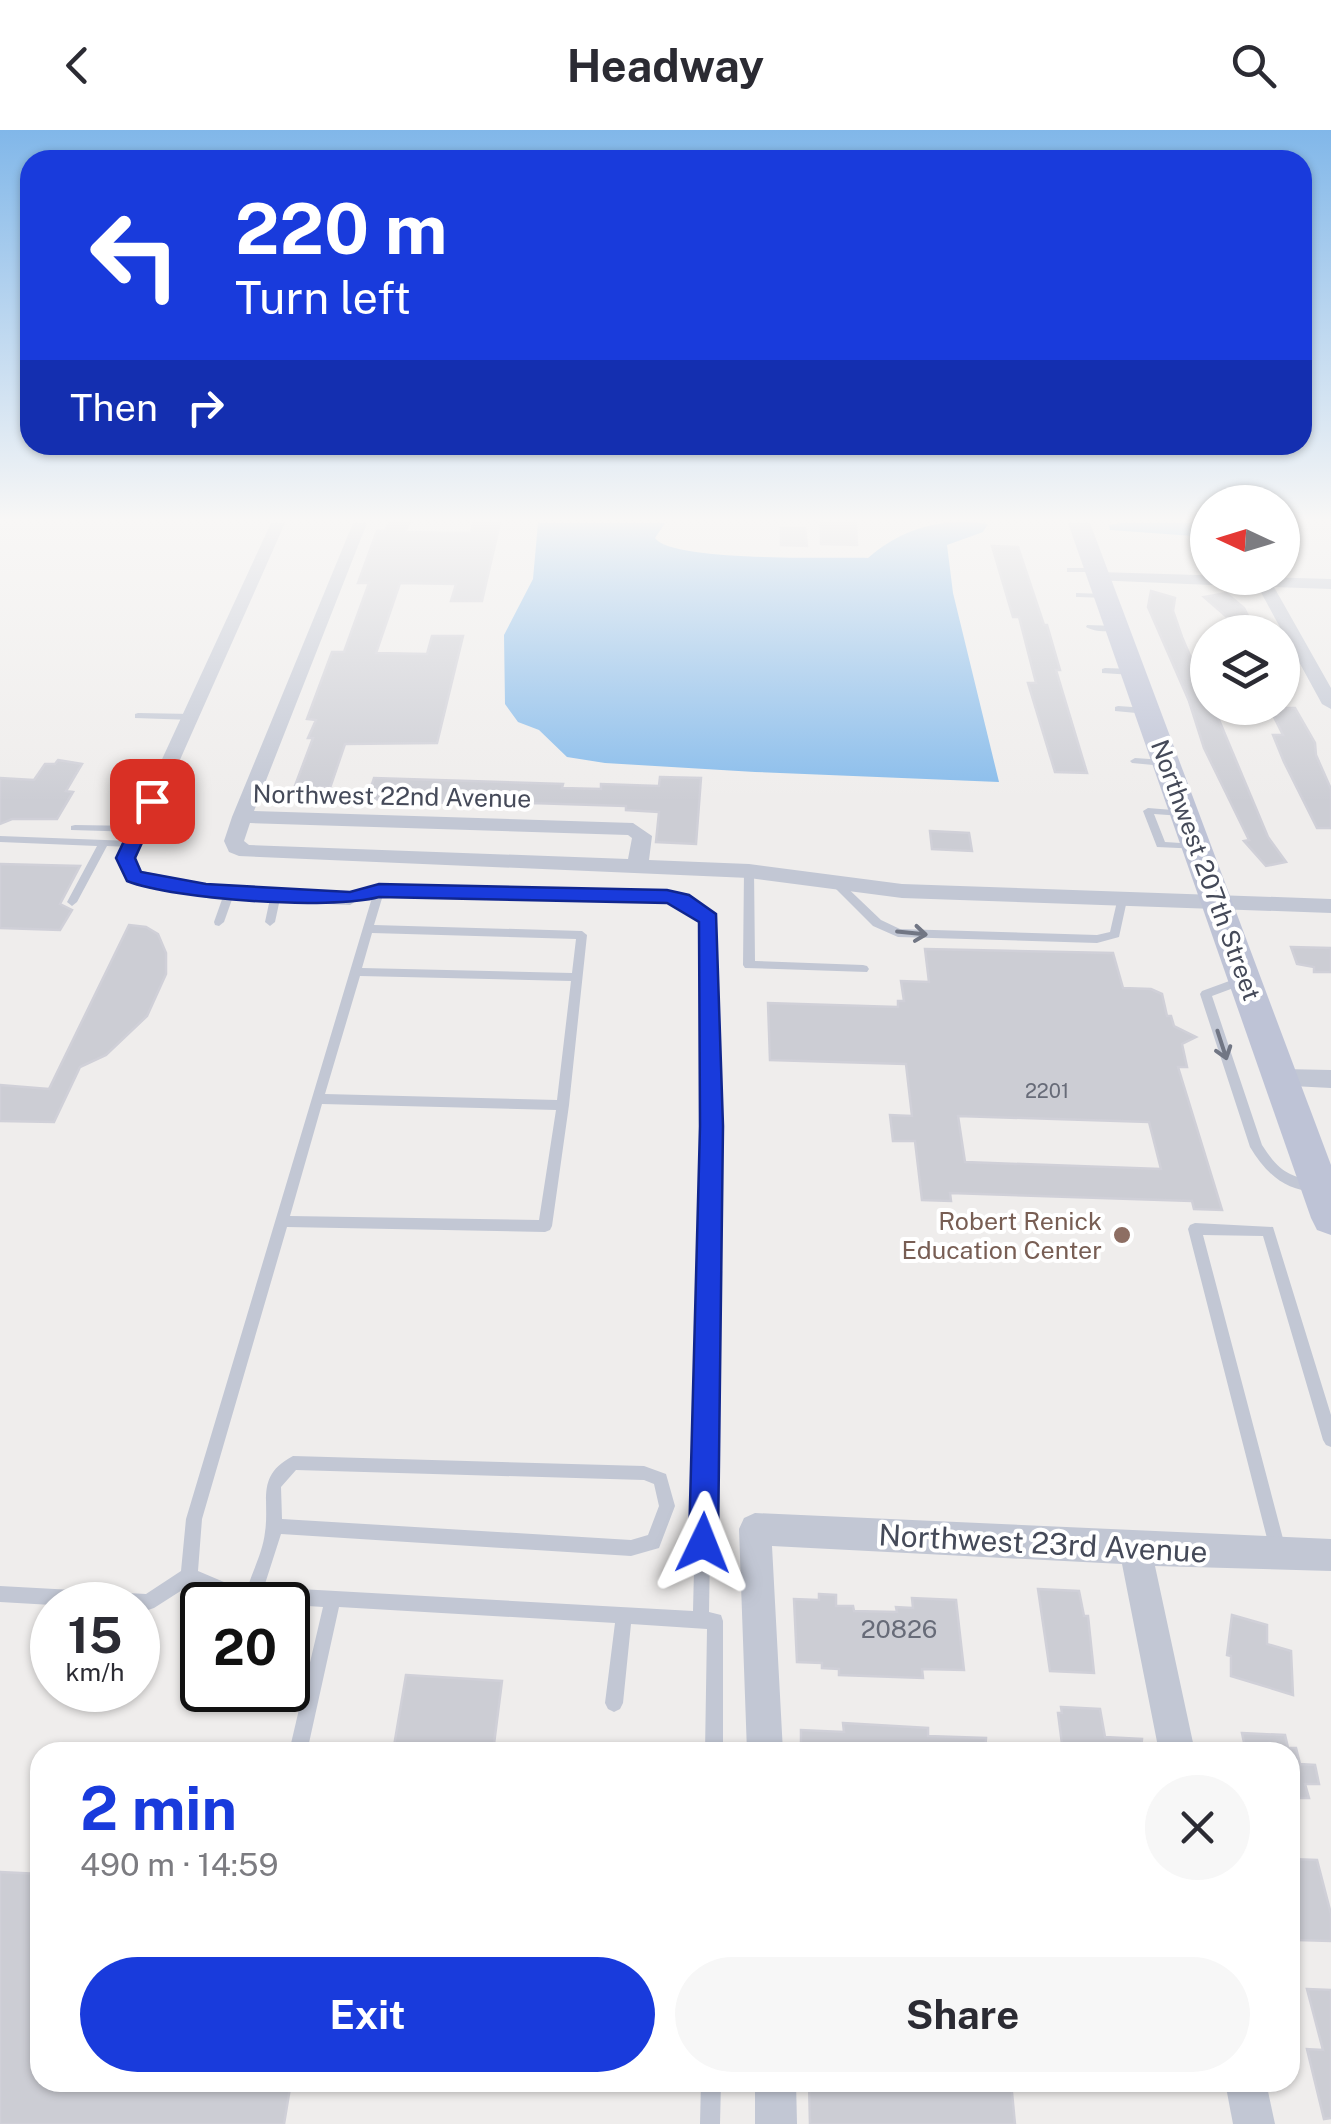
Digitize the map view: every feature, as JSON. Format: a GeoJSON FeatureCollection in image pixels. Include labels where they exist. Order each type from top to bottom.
{"type":"FeatureCollection","features":[{"type":"Feature","properties":{"kind":"street"},"geometry":{"type":"LineString","coordinates":[[238,616],[126,858],[134,876],[148,882],[350,898]]}},
{"type":"Feature","properties":{"kind":"street"},"geometry":{"type":"LineString","coordinates":[[242,817],[323,616]]}},
{"type":"Feature","properties":{"kind":"street","name":"Northwest 207th Street"},"geometry":{"type":"LineString","coordinates":[[1100,616],[1133,672],[1326,1202]]}},
{"type":"Feature","properties":{"kind":"street"},"geometry":{"type":"LineString","coordinates":[[1283,616],[1331,704]]}},
{"type":"Feature","properties":{"kind":"street"},"geometry":{"type":"LineString","coordinates":[[1310,665],[1331,666]]}},
{"type":"Feature","properties":{"kind":"street","name":"Northwest 22nd Avenue"},"geometry":{"type":"LineString","coordinates":[[638,865],[642,836],[633,829],[242,817],[234,840],[236,848],[246,851],[749,871],[902,891],[1331,906]]}},
{"type":"Feature","properties":{"kind":"street"},"geometry":{"type":"LineString","coordinates":[[1282,1078],[1331,1079]]}},
{"type":"Feature","properties":{"kind":"street","name":"Northwest 23rd Avenue"},"geometry":{"type":"LineString","coordinates":[[765,1742],[755,1528],[1135,1549],[1331,1555]]}},
{"type":"Feature","properties":{"kind":"street"},"geometry":{"type":"LineString","coordinates":[[1135,1549],[1175,1742]]}},
{"type":"Feature","properties":{"kind":"street"},"geometry":{"type":"LineString","coordinates":[[775,2092],[776,2124]]}},
{"type":"Feature","properties":{"kind":"street"},"geometry":{"type":"LineString","coordinates":[[1247,2092],[1254,2124]]}},
{"type":"Feature","properties":{"kind":"lane"},"geometry":{"type":"LineString","coordinates":[[1105,670],[1133,672]]}},
{"type":"Feature","properties":{"kind":"lane"},"geometry":{"type":"LineString","coordinates":[[1118,710],[1148,711]]}},
{"type":"Feature","properties":{"kind":"lane"},"geometry":{"type":"LineString","coordinates":[[138,716],[194,718]]}},
{"type":"Feature","properties":{"kind":"lane"},"geometry":{"type":"LineString","coordinates":[[1135,761],[1167,764]]}},
{"type":"Feature","properties":{"kind":"lane"},"geometry":{"type":"LineString","coordinates":[[76,828],[135,837]]}},
{"type":"Feature","properties":{"kind":"lane"},"geometry":{"type":"LineString","coordinates":[[0,840],[104,843],[135,837]]}},
{"type":"Feature","properties":{"kind":"lane"},"geometry":{"type":"LineString","coordinates":[[72,902],[104,843]]}},
{"type":"Feature","properties":{"kind":"lane"},"geometry":{"type":"LineString","coordinates":[[749,871],[750,965],[863,969]]}},
{"type":"Feature","properties":{"kind":"lane"},"geometry":{"type":"LineString","coordinates":[[834,881],[877,923],[898,933],[1097,939],[1115,934],[1122,900]]}},
{"type":"Feature","properties":{"kind":"lane"},"geometry":{"type":"LineString","coordinates":[[219,922],[230,891]]}},
{"type":"Feature","properties":{"kind":"lane"},"geometry":{"type":"LineString","coordinates":[[350,898],[379,891],[667,896],[682,900],[709,919],[711,1126],[700,1620]]}},
{"type":"Feature","properties":{"kind":"lane"},"geometry":{"type":"LineString","coordinates":[[189,1576],[194,1519],[379,891]]}},
{"type":"Feature","properties":{"kind":"lane"},"geometry":{"type":"LineString","coordinates":[[270,922],[276,894]]}},
{"type":"Feature","properties":{"kind":"lane"},"geometry":{"type":"LineString","coordinates":[[282,1221],[545,1226],[582,935],[368,929]]}},
{"type":"Feature","properties":{"kind":"lane"},"geometry":{"type":"LineString","coordinates":[[356,972],[578,977]]}},
{"type":"Feature","properties":{"kind":"lane"},"geometry":{"type":"LineString","coordinates":[[1246,979],[1206,994],[1256,1147],[1269,1168],[1326,1202]]}},
{"type":"Feature","properties":{"kind":"lane"},"geometry":{"type":"LineString","coordinates":[[318,1099],[563,1105]]}},
{"type":"Feature","properties":{"kind":"lane"},"geometry":{"type":"LineString","coordinates":[[1279,1554],[1195,1230],[1268,1232],[1331,1440]]}},
{"type":"Feature","properties":{"kind":"lane"},"geometry":{"type":"LineString","coordinates":[[256,1582],[274,1526],[270,1496],[283,1472],[293,1463],[644,1473],[661,1479],[667,1506],[653,1542],[631,1548],[274,1526]]}},
{"type":"Feature","properties":{"kind":"lane"},"geometry":{"type":"LineString","coordinates":[[0,1594],[148,1602],[189,1576]]}},
{"type":"Feature","properties":{"kind":"lane"},"geometry":{"type":"LineString","coordinates":[[189,1576],[204,1582]]}},
{"type":"Feature","properties":{"kind":"lane"},"geometry":{"type":"LineString","coordinates":[[310,1598],[716,1622],[714,1742]]}},
{"type":"Feature","properties":{"kind":"lane"},"geometry":{"type":"LineString","coordinates":[[300,1742],[332,1599]]}},
{"type":"Feature","properties":{"kind":"lane"},"geometry":{"type":"LineString","coordinates":[[614,1703],[624,1615]]}},
{"type":"Feature","properties":{"kind":"lane"},"geometry":{"type":"LineString","coordinates":[[710,2124],[711,2092]]}},
{"type":"Feature","properties":{"kind":"water"},"geometry":{"type":"Polygon","coordinates":[[[514,616],[959,616],[999,782],[755,772],[567,757],[539,730],[518,722],[505,704],[504,635],[514,616]]]}},
{"type":"Feature","properties":{"kind":"building"},"geometry":{"type":"Polygon","coordinates":[[[357,616],[389,616],[376,653],[427,654],[432,636],[463,636],[437,743],[345,744],[330,788],[320,787],[315,799],[290,799],[313,738],[308,738],[316,720],[307,719],[332,652],[344,652],[357,616]]]}},
{"type":"Feature","properties":{"kind":"building"},"geometry":{"type":"Polygon","coordinates":[[[1041,616],[1047,625],[1060,670],[1056,670],[1087,773],[1055,772],[1028,683],[1036,683],[1019,617],[1013,617],[1041,616]]]}},
{"type":"Feature","properties":{"kind":"building"},"geometry":{"type":"Polygon","coordinates":[[[1152,616],[1175,616],[1190,656],[1190,704],[1152,616]]]}},
{"type":"Feature","properties":{"kind":"building"},"geometry":{"type":"Polygon","coordinates":[[[1300,717],[1315,743],[1331,789],[1331,828],[1317,828],[1273,735],[1283,735],[1278,725],[1300,725],[1300,717]]]}},
{"type":"Feature","properties":{"kind":"building"},"geometry":{"type":"Polygon","coordinates":[[[1197,725],[1221,725],[1268,837],[1286,862],[1266,866],[1244,841],[1249,840],[1197,725]]]}},
{"type":"Feature","properties":{"kind":"building"},"geometry":{"type":"Polygon","coordinates":[[[58,760],[82,764],[66,791],[73,792],[57,819],[12,819],[0,824],[0,778],[34,780],[45,764],[58,760]]]}},
{"type":"Feature","properties":{"kind":"building"},"geometry":{"type":"Polygon","coordinates":[[[660,777],[701,778],[696,844],[656,842],[659,812],[626,810],[626,806],[530,803],[529,807],[367,799],[374,778],[563,784],[562,788],[601,789],[601,784],[659,786],[660,777]]]}},
{"type":"Feature","properties":{"kind":"building"},"geometry":{"type":"Polygon","coordinates":[[[930,831],[969,833],[972,851],[932,849],[930,831]]]}},
{"type":"Feature","properties":{"kind":"building"},"geometry":{"type":"Polygon","coordinates":[[[0,864],[80,866],[60,904],[72,910],[60,930],[0,928],[0,864]]]}},
{"type":"Feature","properties":{"kind":"building"},"geometry":{"type":"Polygon","coordinates":[[[129,925],[146,927],[158,934],[166,953],[166,974],[147,1016],[106,1055],[80,1067],[54,1122],[0,1121],[0,1085],[49,1089],[129,925]]]}},
{"type":"Feature","properties":{"kind":"building"},"geometry":{"type":"Polygon","coordinates":[[[1291,947],[1331,948],[1331,972],[1314,972],[1314,967],[1297,964],[1291,947]]]}},
{"type":"Feature","properties":{"kind":"building"},"geometry":{"type":"Polygon","coordinates":[[[925,949],[1113,953],[1123,988],[1151,989],[1162,994],[1167,1016],[1171,1016],[1174,1026],[1196,1037],[1182,1044],[1187,1067],[1178,1067],[1222,1210],[1194,1209],[1192,1201],[950,1193],[951,1201],[922,1200],[915,1141],[893,1141],[890,1115],[912,1116],[906,1064],[770,1060],[768,1003],[898,1007],[898,1001],[904,1001],[901,981],[929,982],[925,949]],[[958,1116],[965,1162],[1161,1169],[1149,1122],[958,1116]]]}},
{"type":"Feature","properties":{"kind":"building"},"geometry":{"type":"Polygon","coordinates":[[[1038,1589],[1079,1591],[1084,1616],[1088,1616],[1094,1673],[1050,1671],[1038,1589]]]}},
{"type":"Feature","properties":{"kind":"building"},"geometry":{"type":"Polygon","coordinates":[[[819,1594],[836,1595],[836,1606],[853,1606],[854,1611],[897,1612],[896,1607],[913,1608],[912,1598],[956,1600],[964,1670],[922,1669],[923,1678],[839,1675],[839,1669],[822,1668],[822,1663],[797,1662],[794,1599],[819,1600],[819,1594]]]}},
{"type":"Feature","properties":{"kind":"building"},"geometry":{"type":"Polygon","coordinates":[[[1232,1615],[1267,1625],[1267,1644],[1291,1651],[1293,1695],[1231,1676],[1231,1656],[1227,1655],[1232,1615]]]}},
{"type":"Feature","properties":{"kind":"building"},"geometry":{"type":"Polygon","coordinates":[[[406,1675],[502,1681],[494,1742],[395,1742],[406,1675]]]}},
{"type":"Feature","properties":{"kind":"building"},"geometry":{"type":"Polygon","coordinates":[[[1061,1707],[1100,1709],[1105,1737],[1142,1739],[1142,1742],[1062,1742],[1058,1713],[1062,1713],[1061,1707]]]}},
{"type":"Feature","properties":{"kind":"building"},"geometry":{"type":"Polygon","coordinates":[[[843,1723],[928,1728],[928,1736],[986,1738],[986,1742],[801,1742],[801,1730],[844,1732],[843,1723]]]}},
{"type":"Feature","properties":{"kind":"building"},"geometry":{"type":"Polygon","coordinates":[[[1242,1733],[1285,1735],[1287,1742],[1244,1742],[1242,1733]]]}},
{"type":"Feature","properties":{"kind":"building"},"geometry":{"type":"Polygon","coordinates":[[[1300,1764],[1315,1765],[1319,1784],[1305,1784],[1309,1798],[1300,1798],[1300,1764]]]}},
{"type":"Feature","properties":{"kind":"building"},"geometry":{"type":"Polygon","coordinates":[[[1300,1859],[1317,1860],[1331,1914],[1331,1941],[1300,1940],[1300,1859]]]}},
{"type":"Feature","properties":{"kind":"building"},"geometry":{"type":"Polygon","coordinates":[[[0,1872],[30,1874],[30,2092],[289,2092],[284,2124],[0,2124],[0,1872]]]}},
{"type":"Feature","properties":{"kind":"building"},"geometry":{"type":"Polygon","coordinates":[[[1307,1989],[1331,1990],[1331,2118],[1324,2119],[1307,2049],[1323,2050],[1307,1989]]]}},
{"type":"Feature","properties":{"kind":"building"},"geometry":{"type":"Polygon","coordinates":[[[809,2092],[1012,2092],[1015,2124],[810,2124],[809,2092]]]}},
{"type":"Feature","properties":{"kind":"place","name":"Robert Renick Education Center"},"geometry":{"type":"Point","coordinates":[1122,1235]}},
{"type":"Feature","properties":{"kind":"route"},"geometry":{"type":"LineString","coordinates":[[152,801],[126,858],[134,876],[148,882],[206,890],[350,898],[379,891],[667,896],[682,900],[709,919],[711,1126],[703,1543]]}}]}
